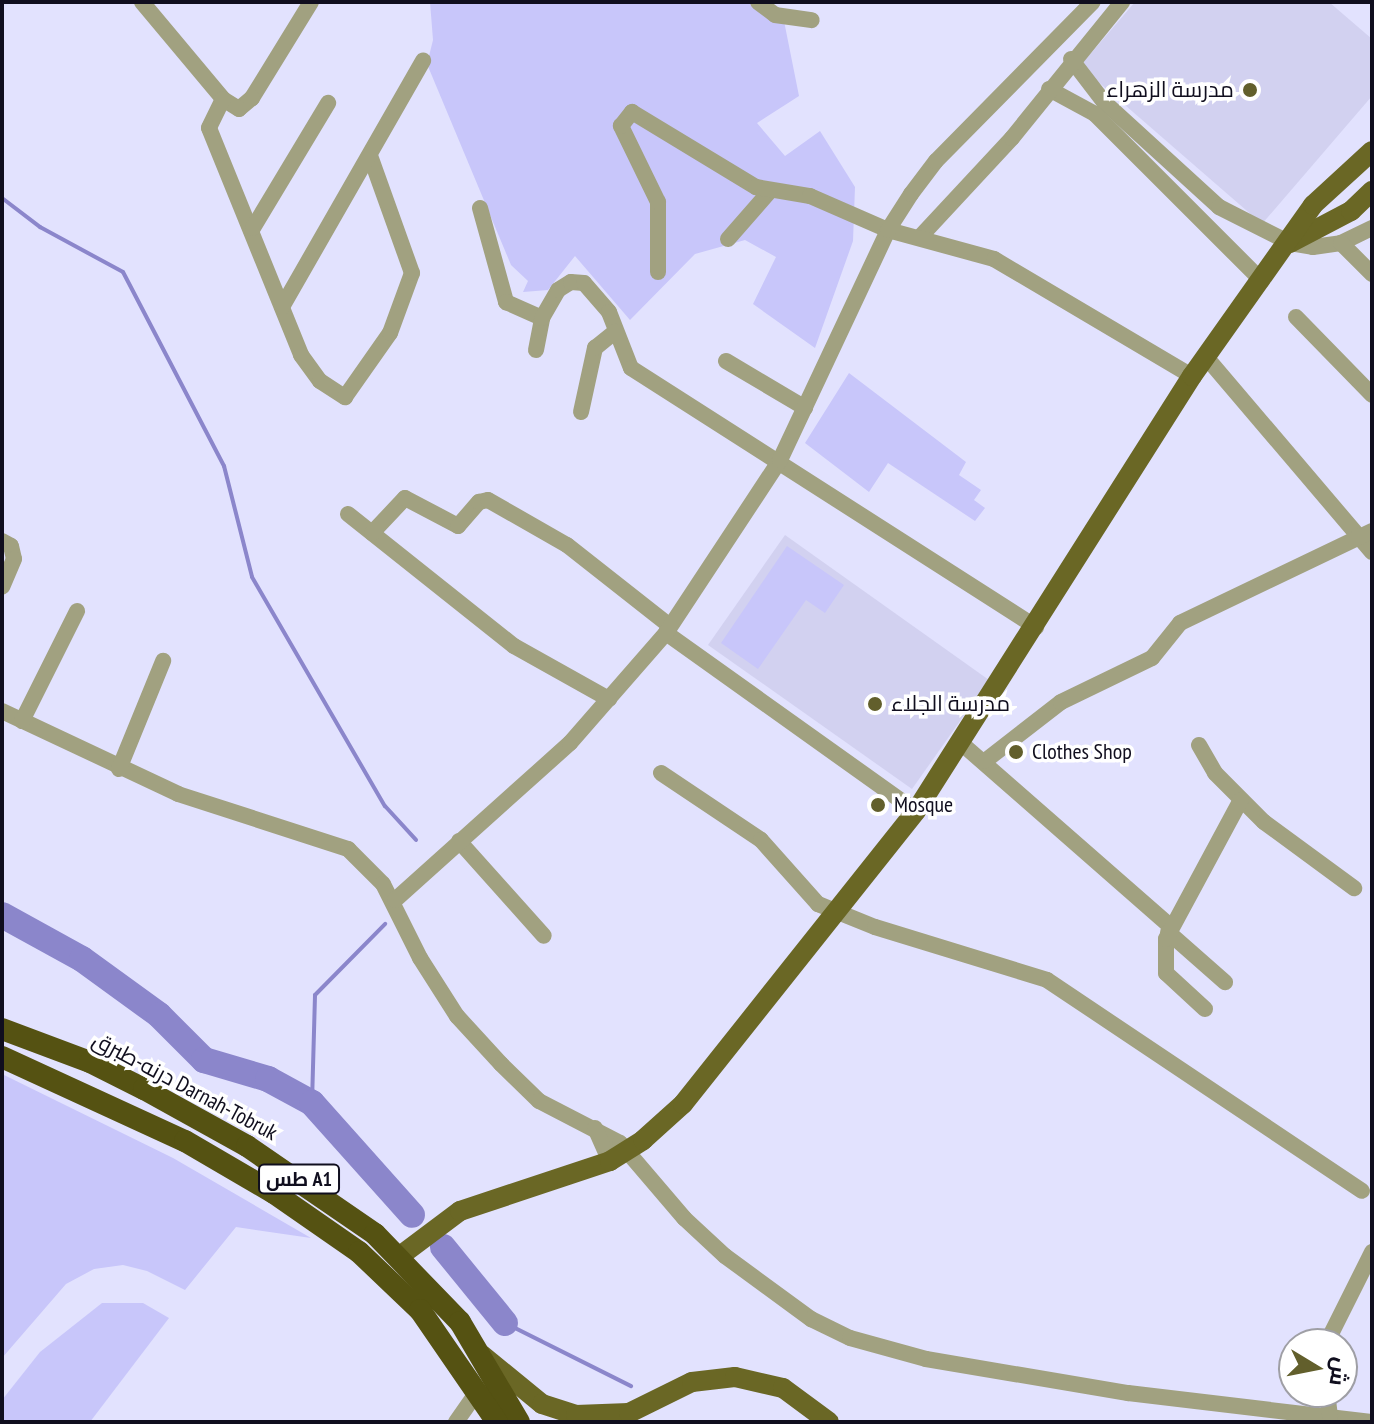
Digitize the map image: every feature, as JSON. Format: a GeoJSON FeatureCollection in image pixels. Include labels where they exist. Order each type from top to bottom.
{"type":"FeatureCollection","features":[{"type":"Feature","properties":{"kind":"highway","name":"درنه-طبرق Darnah-Tobruk"},"geometry":{"type":"LineString","coordinates":[[2,1029],[90,1062],[247,1146],[342,1209],[400,1256],[482,1354],[519,1422]]}},
{"type":"Feature","properties":{"kind":"highway","name":"طس A1"},"geometry":{"type":"LineString","coordinates":[[2,1057],[158,1127],[317,1222],[404,1292],[478,1390],[497,1422]]}},
{"type":"Feature","properties":{"kind":"main road"},"geometry":{"type":"LineString","coordinates":[[400,1256],[460,1211],[619,1156],[683,1104],[834,909],[916,811],[1036,627],[1192,376],[1290,243],[1313,205],[1372,151]]}},
{"type":"Feature","properties":{"kind":"main road"},"geometry":{"type":"LineString","coordinates":[[1290,243],[1351,211],[1372,191]]}},
{"type":"Feature","properties":{"kind":"main road"},"geometry":{"type":"LineString","coordinates":[[482,1354],[526,1393],[558,1412],[593,1417],[629,1413],[692,1382],[735,1377],[783,1388],[829,1422]]}},
{"type":"Feature","properties":{"kind":"main road"},"geometry":{"type":"LineString","coordinates":[[648,1422],[678,1397],[731,1385],[775,1396],[813,1422]]}},
{"type":"Feature","properties":{"kind":"street"},"geometry":{"type":"LineString","coordinates":[[142,2],[223,99],[239,109],[245,106],[311,2]]}},
{"type":"Feature","properties":{"kind":"street"},"geometry":{"type":"LineString","coordinates":[[157,17],[167,2]]}},
{"type":"Feature","properties":{"kind":"street"},"geometry":{"type":"LineString","coordinates":[[758,2],[775,15],[812,20]]}},
{"type":"Feature","properties":{"kind":"street"},"geometry":{"type":"LineString","coordinates":[[395,900],[570,743],[668,629],[780,460],[888,230],[936,161],[1093,2]]}},
{"type":"Feature","properties":{"kind":"street"},"geometry":{"type":"LineString","coordinates":[[920,237],[1012,138],[1071,59],[1122,2]]}},
{"type":"Feature","properties":{"kind":"street"},"geometry":{"type":"LineString","coordinates":[[1071,59],[1104,102],[1204,196],[1290,243],[1313,247],[1341,243],[1372,228]]}},
{"type":"Feature","properties":{"kind":"street"},"geometry":{"type":"LineString","coordinates":[[282,307],[423,61]]}},
{"type":"Feature","properties":{"kind":"street"},"geometry":{"type":"LineString","coordinates":[[1049,89],[1095,114],[1262,281]]}},
{"type":"Feature","properties":{"kind":"street"},"geometry":{"type":"LineString","coordinates":[[223,99],[211,118],[209,134],[253,228],[282,307],[310,369],[331,390],[349,396],[390,333],[412,273],[370,156]]}},
{"type":"Feature","properties":{"kind":"street"},"geometry":{"type":"LineString","coordinates":[[253,228],[328,103]]}},
{"type":"Feature","properties":{"kind":"street"},"geometry":{"type":"LineString","coordinates":[[658,272],[659,209],[622,131],[628,114],[646,116],[751,185],[770,191],[810,196],[888,230],[994,259],[1192,376]]}},
{"type":"Feature","properties":{"kind":"street"},"geometry":{"type":"LineString","coordinates":[[728,239],[770,191]]}},
{"type":"Feature","properties":{"kind":"street"},"geometry":{"type":"LineString","coordinates":[[480,208],[506,302],[542,318]]}},
{"type":"Feature","properties":{"kind":"street"},"geometry":{"type":"LineString","coordinates":[[1341,243],[1372,274]]}},
{"type":"Feature","properties":{"kind":"street"},"geometry":{"type":"LineString","coordinates":[[536,350],[542,318],[562,287],[577,281],[603,302],[631,368],[780,460],[1036,627]]}},
{"type":"Feature","properties":{"kind":"street"},"geometry":{"type":"LineString","coordinates":[[1296,317],[1372,395]]}},
{"type":"Feature","properties":{"kind":"street"},"geometry":{"type":"LineString","coordinates":[[581,412],[595,348],[615,332]]}},
{"type":"Feature","properties":{"kind":"street"},"geometry":{"type":"LineString","coordinates":[[1206,357],[1366,534],[1372,552]]}},
{"type":"Feature","properties":{"kind":"street"},"geometry":{"type":"LineString","coordinates":[[726,361],[805,408]]}},
{"type":"Feature","properties":{"kind":"street"},"geometry":{"type":"LineString","coordinates":[[372,533],[405,498],[458,526],[481,500],[488,500],[567,545],[668,629],[916,811]]}},
{"type":"Feature","properties":{"kind":"street"},"geometry":{"type":"LineString","coordinates":[[348,514],[514,646],[609,699]]}},
{"type":"Feature","properties":{"kind":"street"},"geometry":{"type":"LineString","coordinates":[[985,761],[1061,702],[1152,658],[1180,623],[1366,534]]}},
{"type":"Feature","properties":{"kind":"street"},"geometry":{"type":"LineString","coordinates":[[2,541],[11,546],[14,559],[2,587]]}},
{"type":"Feature","properties":{"kind":"street"},"geometry":{"type":"LineString","coordinates":[[22,721],[77,611]]}},
{"type":"Feature","properties":{"kind":"street"},"geometry":{"type":"LineString","coordinates":[[119,769],[163,661]]}},
{"type":"Feature","properties":{"kind":"street"},"geometry":{"type":"LineString","coordinates":[[2,711],[119,769],[190,798],[334,842],[360,859],[395,900],[420,958],[482,1044],[539,1101],[595,1128],[619,1156],[725,1256],[793,1308],[850,1338],[926,1359],[1051,1381],[1371,1422]]}},
{"type":"Feature","properties":{"kind":"street"},"geometry":{"type":"LineString","coordinates":[[961,743],[985,761],[1225,982]]}},
{"type":"Feature","properties":{"kind":"street"},"geometry":{"type":"LineString","coordinates":[[1199,745],[1215,773],[1271,829],[1354,888]]}},
{"type":"Feature","properties":{"kind":"street"},"geometry":{"type":"LineString","coordinates":[[661,773],[753,834],[811,898],[875,927],[1047,980],[1362,1191]]}},
{"type":"Feature","properties":{"kind":"street"},"geometry":{"type":"LineString","coordinates":[[1205,1009],[1166,973],[1169,929],[1241,800]]}},
{"type":"Feature","properties":{"kind":"street"},"geometry":{"type":"LineString","coordinates":[[459,841],[544,936]]}},
{"type":"Feature","properties":{"kind":"street"},"geometry":{"type":"LineString","coordinates":[[1334,1328],[1372,1252]]}},
{"type":"Feature","properties":{"kind":"street"},"geometry":{"type":"LineString","coordinates":[[456,1422],[478,1390]]}},
{"type":"Feature","properties":{"kind":"street"},"geometry":{"type":"LineString","coordinates":[[1329,1408],[1330,1417]]}},
{"type":"Feature","properties":{"kind":"shaded area"},"geometry":{"type":"Polygon","coordinates":[[[430,2],[763,2],[784,21],[799,96],[757,123],[785,156],[820,131],[855,187],[853,241],[815,348],[753,304],[776,257],[745,240],[695,254],[630,320],[575,256],[548,290],[523,292],[528,281],[511,265],[427,64],[433,40],[430,2]]]}},
{"type":"Feature","properties":{"kind":"shaded area"},"geometry":{"type":"Polygon","coordinates":[[[1135,2],[1329,2],[1372,39],[1372,96],[1262,224],[1080,66],[1135,2]]]}},
{"type":"Feature","properties":{"kind":"shaded area"},"geometry":{"type":"Polygon","coordinates":[[[849,373],[966,462],[959,475],[981,490],[974,500],[985,508],[975,521],[888,463],[869,492],[805,443],[849,373]]]}},
{"type":"Feature","properties":{"kind":"shaded area"},"geometry":{"type":"Polygon","coordinates":[[[785,535],[989,680],[912,789],[708,645],[785,535]]]}},
{"type":"Feature","properties":{"kind":"shaded area"},"geometry":{"type":"Polygon","coordinates":[[[787,546],[844,585],[825,613],[806,600],[758,669],[721,643],[787,546]]]}},
{"type":"Feature","properties":{"kind":"shaded area"},"geometry":{"type":"Polygon","coordinates":[[[2,1074],[173,1158],[311,1238],[236,1227],[185,1290],[147,1271],[123,1265],[94,1269],[66,1284],[2,1358],[2,1074]]]}},
{"type":"Feature","properties":{"kind":"shaded area"},"geometry":{"type":"Polygon","coordinates":[[[102,1303],[143,1303],[169,1318],[90,1422],[2,1422],[2,1400],[40,1352],[102,1303]]]}},
{"type":"Feature","properties":{"kind":"waterway"},"geometry":{"type":"LineString","coordinates":[[2,198],[40,227],[123,272],[224,466],[252,577],[385,806],[416,840]]}},
{"type":"Feature","properties":{"kind":"waterway"},"geometry":{"type":"LineString","coordinates":[[2,915],[82,959],[159,1015],[204,1060],[268,1079],[312,1103],[412,1215]]}},
{"type":"Feature","properties":{"kind":"waterway"},"geometry":{"type":"LineString","coordinates":[[312,1103],[315,995],[385,924]]}},
{"type":"Feature","properties":{"kind":"waterway"},"geometry":{"type":"LineString","coordinates":[[443,1247],[505,1323]]}},
{"type":"Feature","properties":{"kind":"waterway"},"geometry":{"type":"LineString","coordinates":[[505,1323],[631,1386]]}},
{"type":"Feature","properties":{"kind":"place","name":"مدرسة الزهراء"},"geometry":{"type":"Point","coordinates":[1250,90]}},
{"type":"Feature","properties":{"kind":"place","name":"مدرسة الجلاء"},"geometry":{"type":"Point","coordinates":[875,704]}},
{"type":"Feature","properties":{"kind":"place","name":"Clothes Shop"},"geometry":{"type":"Point","coordinates":[1016,752]}},
{"type":"Feature","properties":{"kind":"place","name":"Mosque"},"geometry":{"type":"Point","coordinates":[878,805]}}]}
